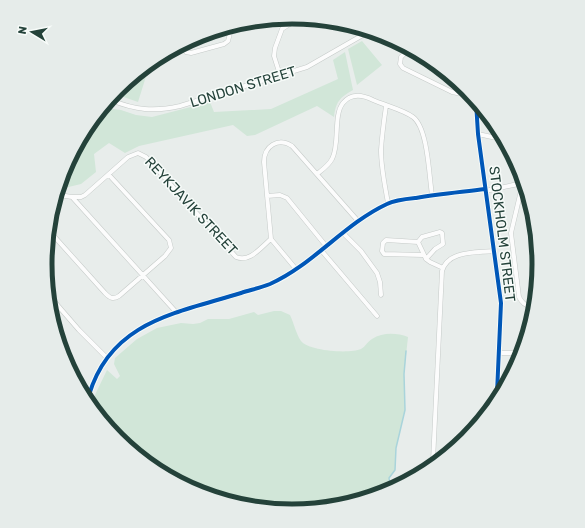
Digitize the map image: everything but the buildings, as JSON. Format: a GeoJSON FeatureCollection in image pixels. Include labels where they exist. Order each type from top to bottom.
{"type":"FeatureCollection","features":[{"type":"Feature","properties":{"kind":"street"},"geometry":{"type":"LineString","coordinates":[[280,75],[274,56],[275,48],[282,29],[289,24]]}},
{"type":"Feature","properties":{"kind":"street"},"geometry":{"type":"LineString","coordinates":[[184,50],[191,53],[224,44],[228,41],[230,32]]}},
{"type":"Feature","properties":{"kind":"street","name":"LONDON STREET"},"geometry":{"type":"LineString","coordinates":[[116,102],[134,107],[155,110],[180,106],[313,65],[363,35]]}},
{"type":"Feature","properties":{"kind":"street"},"geometry":{"type":"LineString","coordinates":[[406,52],[401,57],[400,64],[403,68],[452,92],[462,94]]}},
{"type":"Feature","properties":{"kind":"street"},"geometry":{"type":"LineString","coordinates":[[317,174],[328,164],[333,156],[339,111],[342,103],[347,98],[360,95],[412,117],[420,125],[424,136],[432,195]]}},
{"type":"Feature","properties":{"kind":"street"},"geometry":{"type":"LineString","coordinates":[[386,106],[382,137],[382,156],[388,203]]}},
{"type":"Feature","properties":{"kind":"street","name":"STOCKHOLM STREET"},"geometry":{"type":"LineString","coordinates":[[477,110],[485,190],[501,303],[497,389]]}},
{"type":"Feature","properties":{"kind":"street"},"geometry":{"type":"LineString","coordinates":[[478,134],[496,138]]}},
{"type":"Feature","properties":{"kind":"street"},"geometry":{"type":"LineString","coordinates":[[296,269],[271,239],[264,155],[268,148],[279,143],[290,145],[358,221]]}},
{"type":"Feature","properties":{"kind":"street","name":"REYKJAVIK STREET"},"geometry":{"type":"LineString","coordinates":[[72,197],[81,197],[85,195],[128,157],[136,153],[141,153],[236,257],[241,259],[248,258],[271,239]]}},
{"type":"Feature","properties":{"kind":"street"},"geometry":{"type":"LineString","coordinates":[[55,237],[110,297],[115,299],[165,256],[171,248],[169,240],[109,175]]}},
{"type":"Feature","properties":{"kind":"street"},"geometry":{"type":"LineString","coordinates":[[90,392],[107,358],[122,342],[138,329],[154,320],[269,284],[289,274],[358,221],[388,203],[432,195],[485,190],[519,184]]}},
{"type":"Feature","properties":{"kind":"street"},"geometry":{"type":"LineString","coordinates":[[521,191],[511,233],[519,297],[521,302],[529,306]]}},
{"type":"Feature","properties":{"kind":"street"},"geometry":{"type":"LineString","coordinates":[[63,196],[72,197],[176,312]]}},
{"type":"Feature","properties":{"kind":"street"},"geometry":{"type":"LineString","coordinates":[[267,196],[280,196],[287,198],[326,246]]}},
{"type":"Feature","properties":{"kind":"street"},"geometry":{"type":"LineString","coordinates":[[440,232],[442,233],[444,244],[425,257],[384,254],[382,252],[383,243],[386,240],[418,242],[422,237],[440,232]]}},
{"type":"Feature","properties":{"kind":"street"},"geometry":{"type":"LineString","coordinates":[[343,233],[361,251],[376,273],[380,282],[381,295]]}},
{"type":"Feature","properties":{"kind":"street"},"geometry":{"type":"LineString","coordinates":[[418,242],[425,257],[430,262],[443,268]]}},
{"type":"Feature","properties":{"kind":"street"},"geometry":{"type":"LineString","coordinates":[[320,250],[377,316]]}},
{"type":"Feature","properties":{"kind":"street"},"geometry":{"type":"LineString","coordinates":[[433,459],[441,282],[443,268],[448,261],[455,256],[493,251]]}},
{"type":"Feature","properties":{"kind":"street"},"geometry":{"type":"LineString","coordinates":[[56,304],[79,330],[107,358]]}},
{"type":"Feature","properties":{"kind":"street"},"geometry":{"type":"LineString","coordinates":[[499,353],[515,353]]}},
{"type":"Feature","properties":{"kind":"green space"},"geometry":{"type":"Polygon","coordinates":[[[362,41],[382,65],[357,85],[348,49],[362,41]]]}},
{"type":"Feature","properties":{"kind":"green space"},"geometry":{"type":"Polygon","coordinates":[[[345,52],[353,90],[344,95],[339,101],[334,117],[317,106],[255,135],[247,136],[233,125],[139,146],[125,153],[109,143],[94,154],[96,172],[81,184],[65,188],[77,158],[93,131],[110,109],[152,117],[210,102],[214,112],[271,109],[338,79],[333,60],[345,52]]]}},
{"type":"Feature","properties":{"kind":"green space"},"geometry":{"type":"Polygon","coordinates":[[[147,73],[138,102],[121,96],[147,73]]]}},
{"type":"Feature","properties":{"kind":"green space"},"geometry":{"type":"Polygon","coordinates":[[[281,311],[290,315],[301,341],[312,347],[330,351],[355,351],[364,347],[376,337],[385,334],[395,334],[408,337],[404,374],[405,410],[396,448],[395,470],[389,478],[390,483],[355,496],[324,502],[292,504],[261,502],[230,496],[201,486],[159,464],[123,434],[94,398],[107,370],[117,379],[120,376],[114,364],[115,358],[137,339],[157,328],[181,323],[200,323],[208,319],[229,319],[254,312],[258,315],[281,311]]]}},
{"type":"Feature","properties":{"kind":"waterway"},"geometry":{"type":"LineString","coordinates":[[390,483],[389,478],[395,470],[396,448],[405,410],[404,374],[406,351]]}},
{"type":"Feature","properties":{"kind":"cycle path"},"geometry":{"type":"LineString","coordinates":[[477,110],[478,134],[501,303],[497,389]]}},
{"type":"Feature","properties":{"kind":"cycle path"},"geometry":{"type":"LineString","coordinates":[[90,392],[99,370],[113,351],[130,335],[149,324],[193,307],[259,288],[286,276],[315,256],[342,233],[371,212],[390,203],[405,199],[485,189]]}}]}
